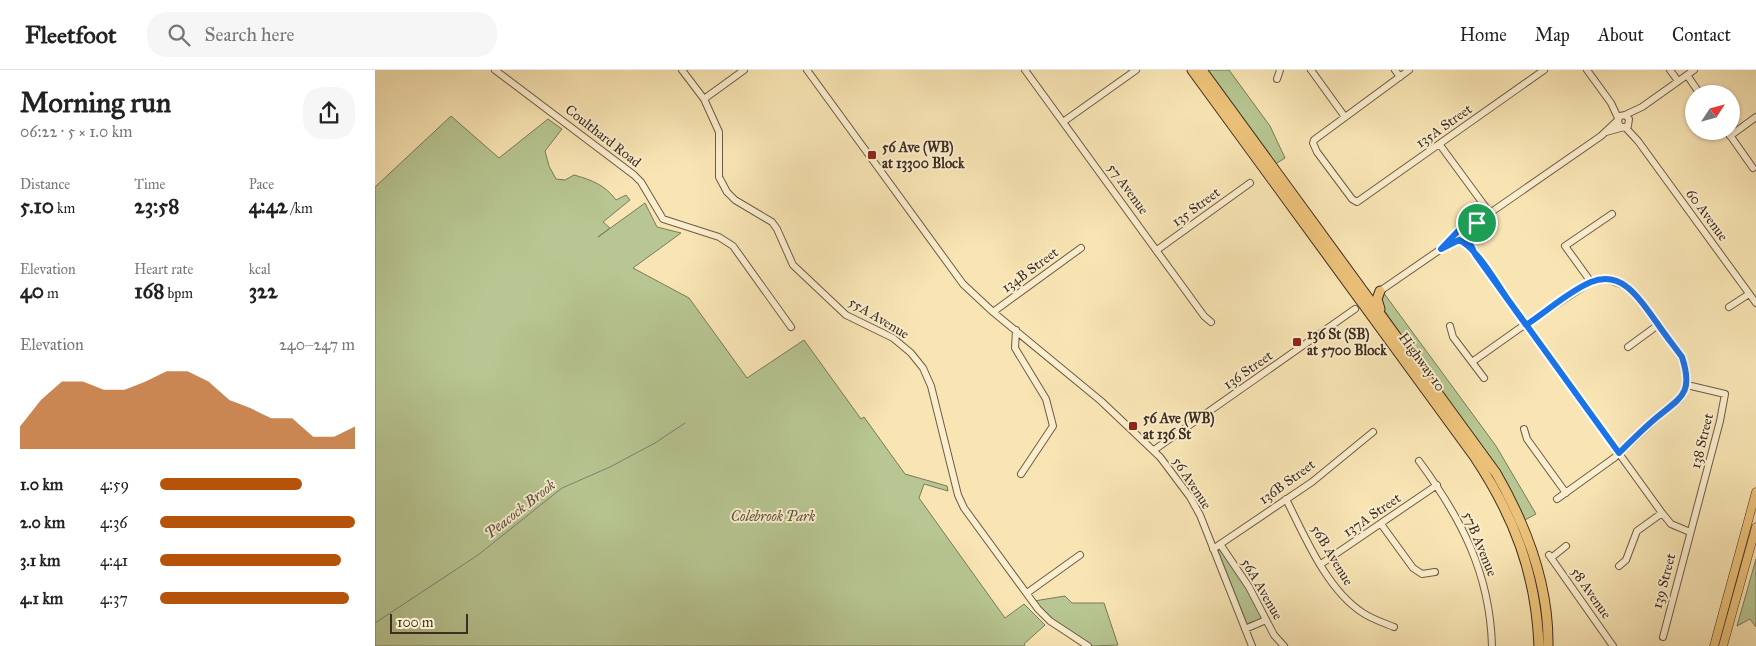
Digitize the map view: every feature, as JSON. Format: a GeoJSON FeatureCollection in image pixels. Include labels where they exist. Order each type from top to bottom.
{"type":"FeatureCollection","features":[{"type":"Feature","properties":{"kind":"highway","name":"Highway 10"},"geometry":{"type":"LineString","coordinates":[[1192,70],[1495,487],[1507,511],[1524,555],[1531,580],[1536,606],[1539,646]]}},
{"type":"Feature","properties":{"kind":"highway","name":"Highway 10"},"geometry":{"type":"LineString","coordinates":[[1202,70],[1480,451],[1514,507],[1530,544],[1539,577],[1548,626],[1548,646]]}},
{"type":"Feature","properties":{"kind":"highway"},"geometry":{"type":"LineString","coordinates":[[1315,239],[1317,248],[1355,301],[1355,309],[1368,312]]}},
{"type":"Feature","properties":{"kind":"highway"},"geometry":{"type":"LineString","coordinates":[[1362,290],[1370,294],[1380,292]]}},
{"type":"Feature","properties":{"kind":"highway"},"geometry":{"type":"LineString","coordinates":[[1380,292],[1377,299],[1378,305],[1413,353],[1420,370]]}},
{"type":"Feature","properties":{"kind":"main road"},"geometry":{"type":"LineString","coordinates":[[1714,646],[1756,492]]}},
{"type":"Feature","properties":{"kind":"main road"},"geometry":{"type":"LineString","coordinates":[[1723,646],[1756,526]]}},
{"type":"Feature","properties":{"kind":"street","name":"Coulthard Road"},"geometry":{"type":"LineString","coordinates":[[495,70],[634,175],[641,182],[663,218],[719,237],[733,246],[791,327]]}},
{"type":"Feature","properties":{"kind":"street","name":"55A Avenue"},"geometry":{"type":"LineString","coordinates":[[682,70],[704,99],[719,132],[719,177],[727,192],[735,200],[772,222],[793,265],[846,315],[893,338],[911,353],[923,368],[931,386],[957,495],[1038,609],[1050,620],[1088,646]]}},
{"type":"Feature","properties":{"kind":"street"},"geometry":{"type":"LineString","coordinates":[[704,99],[744,70]]}},
{"type":"Feature","properties":{"kind":"street","name":"56 Avenue"},"geometry":{"type":"LineString","coordinates":[[807,70],[963,284],[993,312],[1101,401],[1154,450],[1190,498],[1200,515],[1252,646]]}},
{"type":"Feature","properties":{"kind":"street","name":"57 Avenue"},"geometry":{"type":"LineString","coordinates":[[1025,70],[1204,316],[1211,322]]}},
{"type":"Feature","properties":{"kind":"street"},"geometry":{"type":"LineString","coordinates":[[1063,122],[1136,70]]}},
{"type":"Feature","properties":{"kind":"street"},"geometry":{"type":"LineString","coordinates":[[1277,79],[1280,70]]}},
{"type":"Feature","properties":{"kind":"street"},"geometry":{"type":"LineString","coordinates":[[1311,70],[1345,117],[1409,70]]}},
{"type":"Feature","properties":{"kind":"street"},"geometry":{"type":"LineString","coordinates":[[1395,70],[1400,77]]}},
{"type":"Feature","properties":{"kind":"street","name":"135A Street"},"geometry":{"type":"LineString","coordinates":[[1345,117],[1316,137],[1313,143],[1352,199],[1357,202],[1544,70]]}},
{"type":"Feature","properties":{"kind":"street","name":"60 Avenue"},"geometry":{"type":"LineString","coordinates":[[1587,70],[1756,304]]}},
{"type":"Feature","properties":{"kind":"street"},"geometry":{"type":"LineString","coordinates":[[1670,70],[1678,81]]}},
{"type":"Feature","properties":{"kind":"street"},"geometry":{"type":"LineString","coordinates":[[1380,292],[1462,236],[1477,223],[1694,70]]}},
{"type":"Feature","properties":{"kind":"street"},"geometry":{"type":"LineString","coordinates":[[1687,75],[1694,85]]}},
{"type":"Feature","properties":{"kind":"street"},"geometry":{"type":"LineString","coordinates":[[1740,127],[1756,117]]}},
{"type":"Feature","properties":{"kind":"street"},"geometry":{"type":"LineString","coordinates":[[1732,140],[1753,168]]}},
{"type":"Feature","properties":{"kind":"street"},"geometry":{"type":"LineString","coordinates":[[1440,145],[1490,214]]}},
{"type":"Feature","properties":{"kind":"street","name":"135 Street"},"geometry":{"type":"LineString","coordinates":[[1157,250],[1250,183]]}},
{"type":"Feature","properties":{"kind":"street"},"geometry":{"type":"LineString","coordinates":[[1591,282],[1565,246],[1611,214]]}},
{"type":"Feature","properties":{"kind":"street"},"geometry":{"type":"LineString","coordinates":[[1462,236],[1662,514],[1671,524],[1690,532]]}},
{"type":"Feature","properties":{"kind":"street","name":"134B Street"},"geometry":{"type":"LineString","coordinates":[[993,312],[1081,248]]}},
{"type":"Feature","properties":{"kind":"street"},"geometry":{"type":"LineString","coordinates":[[1472,362],[1591,282],[1606,279],[1626,286],[1636,294],[1682,357],[1686,370],[1687,385],[1674,406],[1657,417],[1619,453],[1557,500]]}},
{"type":"Feature","properties":{"kind":"street"},"geometry":{"type":"LineString","coordinates":[[1729,307],[1749,294]]}},
{"type":"Feature","properties":{"kind":"street","name":"136 Street"},"geometry":{"type":"LineString","coordinates":[[1154,450],[1355,309]]}},
{"type":"Feature","properties":{"kind":"street"},"geometry":{"type":"LineString","coordinates":[[1628,347],[1658,325]]}},
{"type":"Feature","properties":{"kind":"street"},"geometry":{"type":"LineString","coordinates":[[1450,326],[1453,337],[1484,378]]}},
{"type":"Feature","properties":{"kind":"street"},"geometry":{"type":"LineString","coordinates":[[1015,330],[1015,348],[1046,399],[1053,426],[1021,474]]}},
{"type":"Feature","properties":{"kind":"street","name":"138 Street"},"geometry":{"type":"LineString","coordinates":[[1687,385],[1725,394],[1721,421],[1690,532]]}},
{"type":"Feature","properties":{"kind":"street"},"geometry":{"type":"LineString","coordinates":[[1525,429],[1527,439],[1566,493]]}},
{"type":"Feature","properties":{"kind":"street","name":"136B Street"},"geometry":{"type":"LineString","coordinates":[[1213,549],[1312,482],[1373,432]]}},
{"type":"Feature","properties":{"kind":"street","name":"57B Avenue"},"geometry":{"type":"LineString","coordinates":[[1419,461],[1449,502],[1468,539],[1480,572],[1487,603],[1492,646]]}},
{"type":"Feature","properties":{"kind":"street","name":"137A Street"},"geometry":{"type":"LineString","coordinates":[[1321,564],[1437,485]]}},
{"type":"Feature","properties":{"kind":"street","name":"56B Avenue"},"geometry":{"type":"LineString","coordinates":[[1286,499],[1321,564],[1345,600],[1364,614],[1394,627]]}},
{"type":"Feature","properties":{"kind":"street"},"geometry":{"type":"LineString","coordinates":[[1619,566],[1625,562],[1637,531],[1662,514]]}},
{"type":"Feature","properties":{"kind":"street"},"geometry":{"type":"LineString","coordinates":[[1381,524],[1413,568],[1422,574],[1435,572]]}},
{"type":"Feature","properties":{"kind":"street","name":"139 Street"},"geometry":{"type":"LineString","coordinates":[[1663,637],[1690,532]]}},
{"type":"Feature","properties":{"kind":"street","name":"56A Avenue"},"geometry":{"type":"LineString","coordinates":[[1220,544],[1249,587],[1274,635],[1283,646]]}},
{"type":"Feature","properties":{"kind":"street","name":"58 Avenue"},"geometry":{"type":"LineString","coordinates":[[1566,546],[1550,556],[1613,646]]}},
{"type":"Feature","properties":{"kind":"street"},"geometry":{"type":"LineString","coordinates":[[1027,593],[1080,555]]}},
{"type":"Feature","properties":{"kind":"street"},"geometry":{"type":"LineString","coordinates":[[1245,629],[1266,620]]}},
{"type":"Feature","properties":{"kind":"green space"},"geometry":{"type":"Polygon","coordinates":[[[1206,70],[1229,70],[1270,126],[1285,158],[1274,165],[1206,70]]]}},
{"type":"Feature","properties":{"kind":"green space","name":"Colebrook Park"},"geometry":{"type":"Polygon","coordinates":[[[451,116],[499,158],[548,119],[562,129],[545,151],[549,166],[556,179],[565,180],[574,175],[598,184],[616,200],[626,195],[630,200],[603,222],[610,228],[598,237],[645,203],[657,227],[681,233],[633,268],[689,298],[747,378],[804,340],[861,419],[864,417],[905,474],[947,486],[948,491],[924,484],[919,498],[1005,618],[1024,604],[1045,625],[1024,644],[1025,646],[375,646],[375,187],[451,116]]]}},
{"type":"Feature","properties":{"kind":"green space"},"geometry":{"type":"Polygon","coordinates":[[[1383,292],[1496,446],[1536,514],[1525,520],[1512,494],[1382,307],[1380,300],[1383,292]]]}},
{"type":"Feature","properties":{"kind":"green space"},"geometry":{"type":"Polygon","coordinates":[[[1222,549],[1263,618],[1247,624],[1218,551],[1222,549]]]}},
{"type":"Feature","properties":{"kind":"green space"},"geometry":{"type":"Polygon","coordinates":[[[1756,559],[1756,627],[1750,619],[1737,626],[1756,559]]]}},
{"type":"Feature","properties":{"kind":"green space"},"geometry":{"type":"Polygon","coordinates":[[[1065,596],[1072,603],[1104,603],[1118,645],[1091,646],[1051,619],[1034,601],[1065,596]]]}},
{"type":"Feature","properties":{"kind":"waterway","name":"Peacock Brook"},"geometry":{"type":"LineString","coordinates":[[375,623],[478,555],[562,488],[610,467],[655,443],[685,423]]}},
{"type":"Feature","properties":{"kind":"place","name":"56 Ave (WB) at 13300 Block"},"geometry":{"type":"Point","coordinates":[872,155]}},
{"type":"Feature","properties":{"kind":"place","name":"136 St (SB) at 5700 Block"},"geometry":{"type":"Point","coordinates":[1297,342]}},
{"type":"Feature","properties":{"kind":"place","name":"56 Ave (WB) at 136 St"},"geometry":{"type":"Point","coordinates":[1133,426]}},
{"type":"Feature","properties":{"kind":"route"},"geometry":{"type":"LineString","coordinates":[[1477,223],[1464,231],[1458,231],[1441,249],[1459,240],[1475,254],[1500,289],[1585,406],[1619,453],[1657,417],[1674,406],[1679,400],[1687,385],[1686,370],[1682,357],[1636,294],[1626,286],[1606,279],[1591,282],[1565,298],[1526,325],[1475,254],[1467,235],[1477,223]]}}]}
